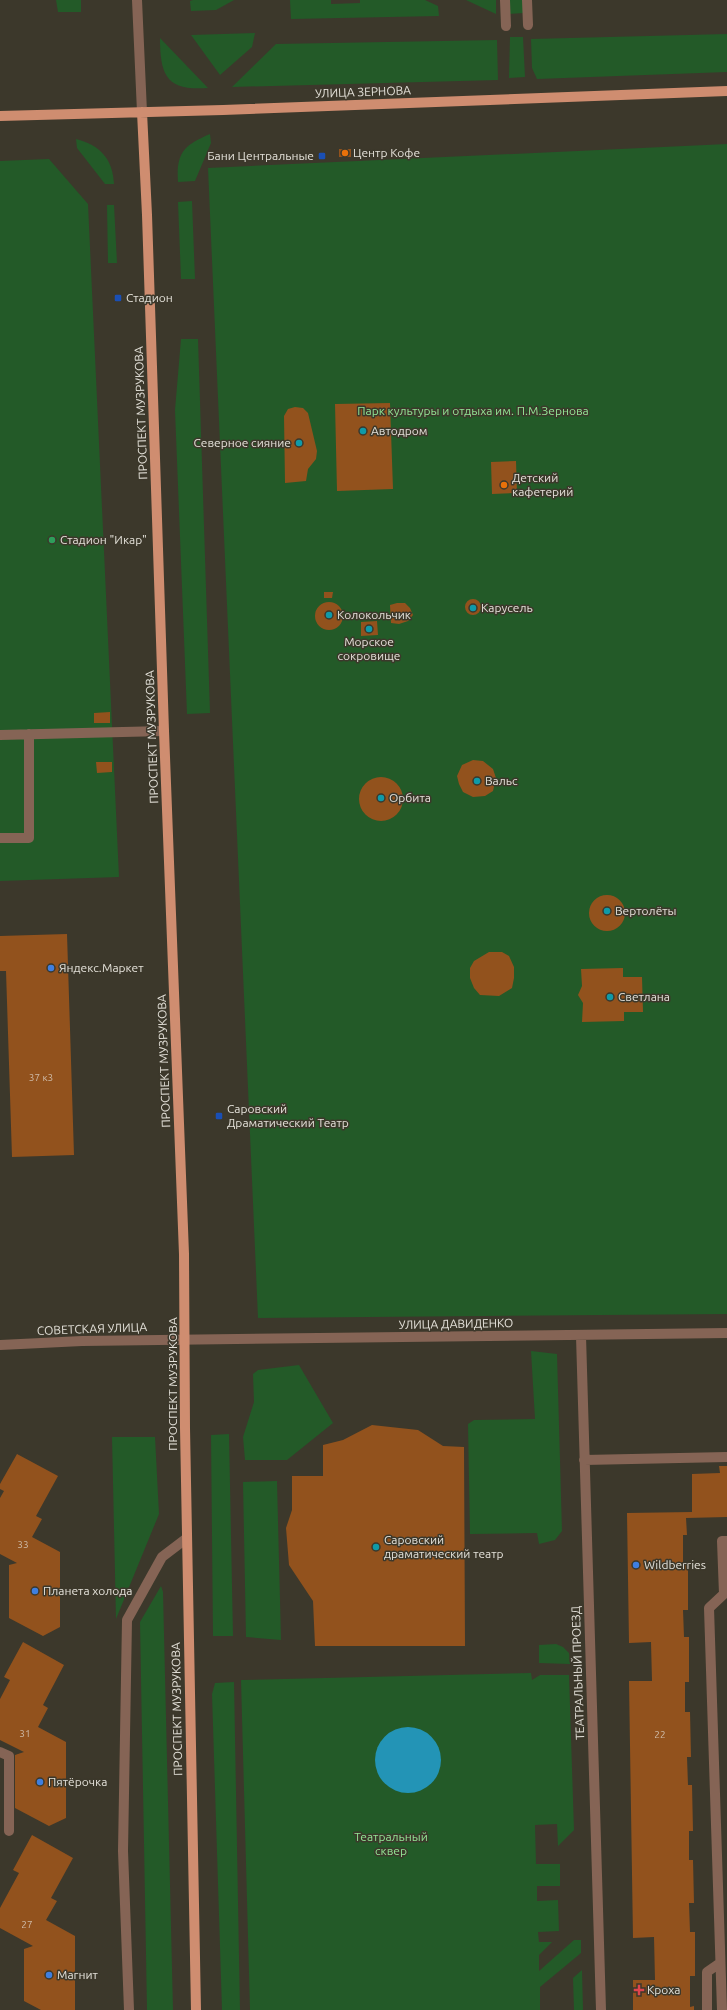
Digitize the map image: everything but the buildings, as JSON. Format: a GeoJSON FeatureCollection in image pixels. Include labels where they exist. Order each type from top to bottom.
{"type":"FeatureCollection","features":[{"type":"Feature","properties":{"kind":"main road","name":"УЛИЦА ЗЕРНОВА"},"geometry":{"type":"LineString","coordinates":[[0,116],[223,110],[727,91]]}},
{"type":"Feature","properties":{"kind":"main road","name":"ПРОСПЕКТ МУЗРУКОВА"},"geometry":{"type":"LineString","coordinates":[[142,112],[148,215],[164,731],[184,1254],[187,1538],[196,2010]]}},
{"type":"Feature","properties":{"kind":"street"},"geometry":{"type":"LineString","coordinates":[[137,0],[142,112]]}},
{"type":"Feature","properties":{"kind":"street"},"geometry":{"type":"LineString","coordinates":[[505,0],[506,26]]}},
{"type":"Feature","properties":{"kind":"street"},"geometry":{"type":"LineString","coordinates":[[526,0],[528,25]]}},
{"type":"Feature","properties":{"kind":"street"},"geometry":{"type":"LineString","coordinates":[[0,735],[164,731]]}},
{"type":"Feature","properties":{"kind":"street"},"geometry":{"type":"LineString","coordinates":[[0,838],[29,838],[29,734]]}},
{"type":"Feature","properties":{"kind":"street","name":"УЛИЦА ДАВИДЕНКО"},"geometry":{"type":"LineString","coordinates":[[186,1340],[727,1333]]}},
{"type":"Feature","properties":{"kind":"street","name":"ТЕАТРАЛЬНЫЙ ПРОЕЗД"},"geometry":{"type":"LineString","coordinates":[[581,1336],[601,2010]]}},
{"type":"Feature","properties":{"kind":"street","name":"СОВЕТСКАЯ УЛИЦА"},"geometry":{"type":"LineString","coordinates":[[0,1345],[186,1340]]}},
{"type":"Feature","properties":{"kind":"street"},"geometry":{"type":"LineString","coordinates":[[584,1460],[727,1457]]}},
{"type":"Feature","properties":{"kind":"street"},"geometry":{"type":"LineString","coordinates":[[129,2010],[124,1851],[127,1620],[162,1557],[187,1538]]}},
{"type":"Feature","properties":{"kind":"street"},"geometry":{"type":"LineString","coordinates":[[722,2010],[710,1608],[724,1594],[722,1541],[727,1541]]}},
{"type":"Feature","properties":{"kind":"street"},"geometry":{"type":"LineString","coordinates":[[0,1752],[9,1756],[9,1831]]}},
{"type":"Feature","properties":{"kind":"street"},"geometry":{"type":"LineString","coordinates":[[707,2010],[706,1972],[720,1963]]}},
{"type":"Feature","properties":{"kind":"green space"},"geometry":{"type":"Polygon","coordinates":[[[56,0],[81,0],[81,12],[58,12],[56,0]]]}},
{"type":"Feature","properties":{"kind":"green space"},"geometry":{"type":"Polygon","coordinates":[[[234,0],[216,10],[191,11],[190,1],[234,0]]]}},
{"type":"Feature","properties":{"kind":"green space"},"geometry":{"type":"Polygon","coordinates":[[[290,0],[331,0],[331,4],[360,3],[360,0],[425,0],[438,6],[439,16],[291,19],[290,0]]]}},
{"type":"Feature","properties":{"kind":"green space"},"geometry":{"type":"Polygon","coordinates":[[[466,0],[496,0],[496,14],[466,0]]]}},
{"type":"Feature","properties":{"kind":"green space"},"geometry":{"type":"Polygon","coordinates":[[[507,0],[523,0],[524,13],[507,14],[507,0]]]}},
{"type":"Feature","properties":{"kind":"green space"},"geometry":{"type":"Polygon","coordinates":[[[255,33],[252,47],[220,75],[191,35],[255,33]]]}},
{"type":"Feature","properties":{"kind":"green space"},"geometry":{"type":"Polygon","coordinates":[[[727,34],[727,72],[537,79],[532,68],[531,39],[727,34]]]}},
{"type":"Feature","properties":{"kind":"green space"},"geometry":{"type":"Polygon","coordinates":[[[510,37],[523,37],[525,77],[509,78],[510,37]]]}},
{"type":"Feature","properties":{"kind":"green space"},"geometry":{"type":"Polygon","coordinates":[[[160,38],[208,88],[183,87],[175,84],[169,78],[164,71],[160,51],[160,38]]]}},
{"type":"Feature","properties":{"kind":"green space"},"geometry":{"type":"Polygon","coordinates":[[[497,40],[498,80],[232,87],[276,44],[497,40]]]}},
{"type":"Feature","properties":{"kind":"green space"},"geometry":{"type":"Polygon","coordinates":[[[210,134],[211,143],[195,181],[178,182],[178,164],[184,151],[194,142],[210,134]]]}},
{"type":"Feature","properties":{"kind":"green space"},"geometry":{"type":"Polygon","coordinates":[[[76,139],[92,145],[104,154],[111,167],[114,184],[105,184],[77,148],[76,139]]]}},
{"type":"Feature","properties":{"kind":"green space","name":"Парк культуры и отдыха им. П.М.Зернова"},"geometry":{"type":"Polygon","coordinates":[[[727,144],[727,1314],[258,1318],[208,168],[727,144]]]}},
{"type":"Feature","properties":{"kind":"green space","name":"Стадион \"Икар\""},"geometry":{"type":"Polygon","coordinates":[[[49,159],[88,204],[119,877],[0,881],[0,161],[49,159]]]}},
{"type":"Feature","properties":{"kind":"green space"},"geometry":{"type":"Polygon","coordinates":[[[192,201],[195,279],[181,279],[178,202],[192,201]]]}},
{"type":"Feature","properties":{"kind":"green space"},"geometry":{"type":"Polygon","coordinates":[[[107,205],[114,205],[117,263],[108,263],[107,205]]]}},
{"type":"Feature","properties":{"kind":"green space"},"geometry":{"type":"Polygon","coordinates":[[[181,339],[198,339],[210,713],[187,714],[175,410],[181,339]]]}},
{"type":"Feature","properties":{"kind":"green space"},"geometry":{"type":"Polygon","coordinates":[[[531,1351],[557,1354],[562,1531],[555,1540],[539,1544],[537,1533],[470,1534],[468,1424],[474,1420],[535,1419],[531,1351]]]}},
{"type":"Feature","properties":{"kind":"green space"},"geometry":{"type":"Polygon","coordinates":[[[299,1365],[333,1423],[287,1460],[245,1460],[243,1437],[254,1402],[253,1374],[258,1370],[299,1365]]]}},
{"type":"Feature","properties":{"kind":"green space"},"geometry":{"type":"Polygon","coordinates":[[[229,1434],[233,1636],[213,1636],[211,1435],[229,1434]]]}},
{"type":"Feature","properties":{"kind":"green space"},"geometry":{"type":"Polygon","coordinates":[[[112,1437],[155,1437],[159,1514],[116,1619],[112,1437]]]}},
{"type":"Feature","properties":{"kind":"green space"},"geometry":{"type":"Polygon","coordinates":[[[277,1481],[281,1640],[246,1637],[243,1482],[277,1481]]]}},
{"type":"Feature","properties":{"kind":"green space"},"geometry":{"type":"Polygon","coordinates":[[[161,1586],[163,1592],[173,2010],[147,2010],[140,1622],[161,1586]]]}},
{"type":"Feature","properties":{"kind":"green space"},"geometry":{"type":"Polygon","coordinates":[[[556,1644],[563,1647],[569,1653],[570,1664],[539,1663],[539,1645],[556,1644]]]}},
{"type":"Feature","properties":{"kind":"green space","name":"Театральный сквер"},"geometry":{"type":"Polygon","coordinates":[[[531,1673],[532,1680],[540,1675],[569,1675],[574,1830],[558,1846],[557,1824],[535,1825],[536,1864],[560,1864],[560,1886],[537,1886],[537,1901],[558,1900],[559,1931],[538,1932],[539,1942],[552,1942],[539,1955],[539,1971],[574,1940],[581,1940],[581,1953],[540,1987],[540,2010],[250,2010],[241,1680],[531,1673]]]}},
{"type":"Feature","properties":{"kind":"green space"},"geometry":{"type":"Polygon","coordinates":[[[234,1682],[240,2010],[222,2010],[212,1694],[215,1683],[234,1682]]]}},
{"type":"Feature","properties":{"kind":"green space"},"geometry":{"type":"Polygon","coordinates":[[[582,1970],[583,2010],[574,2010],[573,1978],[582,1970]]]}},
{"type":"Feature","properties":{"kind":"water"},"geometry":{"type":"Polygon","coordinates":[[[408,1727],[421,1730],[431,1737],[438,1747],[441,1760],[438,1773],[431,1783],[421,1790],[408,1793],[395,1790],[385,1783],[378,1773],[375,1760],[378,1747],[385,1737],[395,1730],[408,1727]]]}},
{"type":"Feature","properties":{"kind":"place","name":"Центр Кофе"},"geometry":{"type":"Point","coordinates":[345,153]}},
{"type":"Feature","properties":{"kind":"place","name":"Бани Центральные"},"geometry":{"type":"Point","coordinates":[322,156]}},
{"type":"Feature","properties":{"kind":"place","name":"Стадион"},"geometry":{"type":"Point","coordinates":[118,298]}},
{"type":"Feature","properties":{"kind":"place","name":"Автодром"},"geometry":{"type":"Point","coordinates":[363,431]}},
{"type":"Feature","properties":{"kind":"place","name":"Северное сияние"},"geometry":{"type":"Point","coordinates":[299,443]}},
{"type":"Feature","properties":{"kind":"place","name":"Детский кафетерий"},"geometry":{"type":"Point","coordinates":[504,485]}},
{"type":"Feature","properties":{"kind":"place","name":"Стадион \"Икар\""},"geometry":{"type":"Point","coordinates":[52,540]}},
{"type":"Feature","properties":{"kind":"place","name":"Карусель"},"geometry":{"type":"Point","coordinates":[473,608]}},
{"type":"Feature","properties":{"kind":"place","name":"Колокольчик"},"geometry":{"type":"Point","coordinates":[329,615]}},
{"type":"Feature","properties":{"kind":"place","name":"Морское сокровище"},"geometry":{"type":"Point","coordinates":[369,629]}},
{"type":"Feature","properties":{"kind":"place","name":"Вальс"},"geometry":{"type":"Point","coordinates":[477,781]}},
{"type":"Feature","properties":{"kind":"place","name":"Орбита"},"geometry":{"type":"Point","coordinates":[381,798]}},
{"type":"Feature","properties":{"kind":"place","name":"Вертолёты"},"geometry":{"type":"Point","coordinates":[607,911]}},
{"type":"Feature","properties":{"kind":"place","name":"Яндекс.Маркет"},"geometry":{"type":"Point","coordinates":[51,968]}},
{"type":"Feature","properties":{"kind":"place","name":"Светлана"},"geometry":{"type":"Point","coordinates":[610,997]}},
{"type":"Feature","properties":{"kind":"place","name":"Саровский Драматический Театр"},"geometry":{"type":"Point","coordinates":[219,1116]}},
{"type":"Feature","properties":{"kind":"place","name":"Саровский драматический театр"},"geometry":{"type":"Point","coordinates":[376,1547]}},
{"type":"Feature","properties":{"kind":"place","name":"Wildberries"},"geometry":{"type":"Point","coordinates":[636,1565]}},
{"type":"Feature","properties":{"kind":"place","name":"Планета холода"},"geometry":{"type":"Point","coordinates":[35,1591]}},
{"type":"Feature","properties":{"kind":"place","name":"Пятёрочка"},"geometry":{"type":"Point","coordinates":[40,1782]}},
{"type":"Feature","properties":{"kind":"place","name":"Магнит"},"geometry":{"type":"Point","coordinates":[49,1975]}},
{"type":"Feature","properties":{"kind":"place","name":"Кроха"},"geometry":{"type":"Point","coordinates":[639,1990]}}]}
